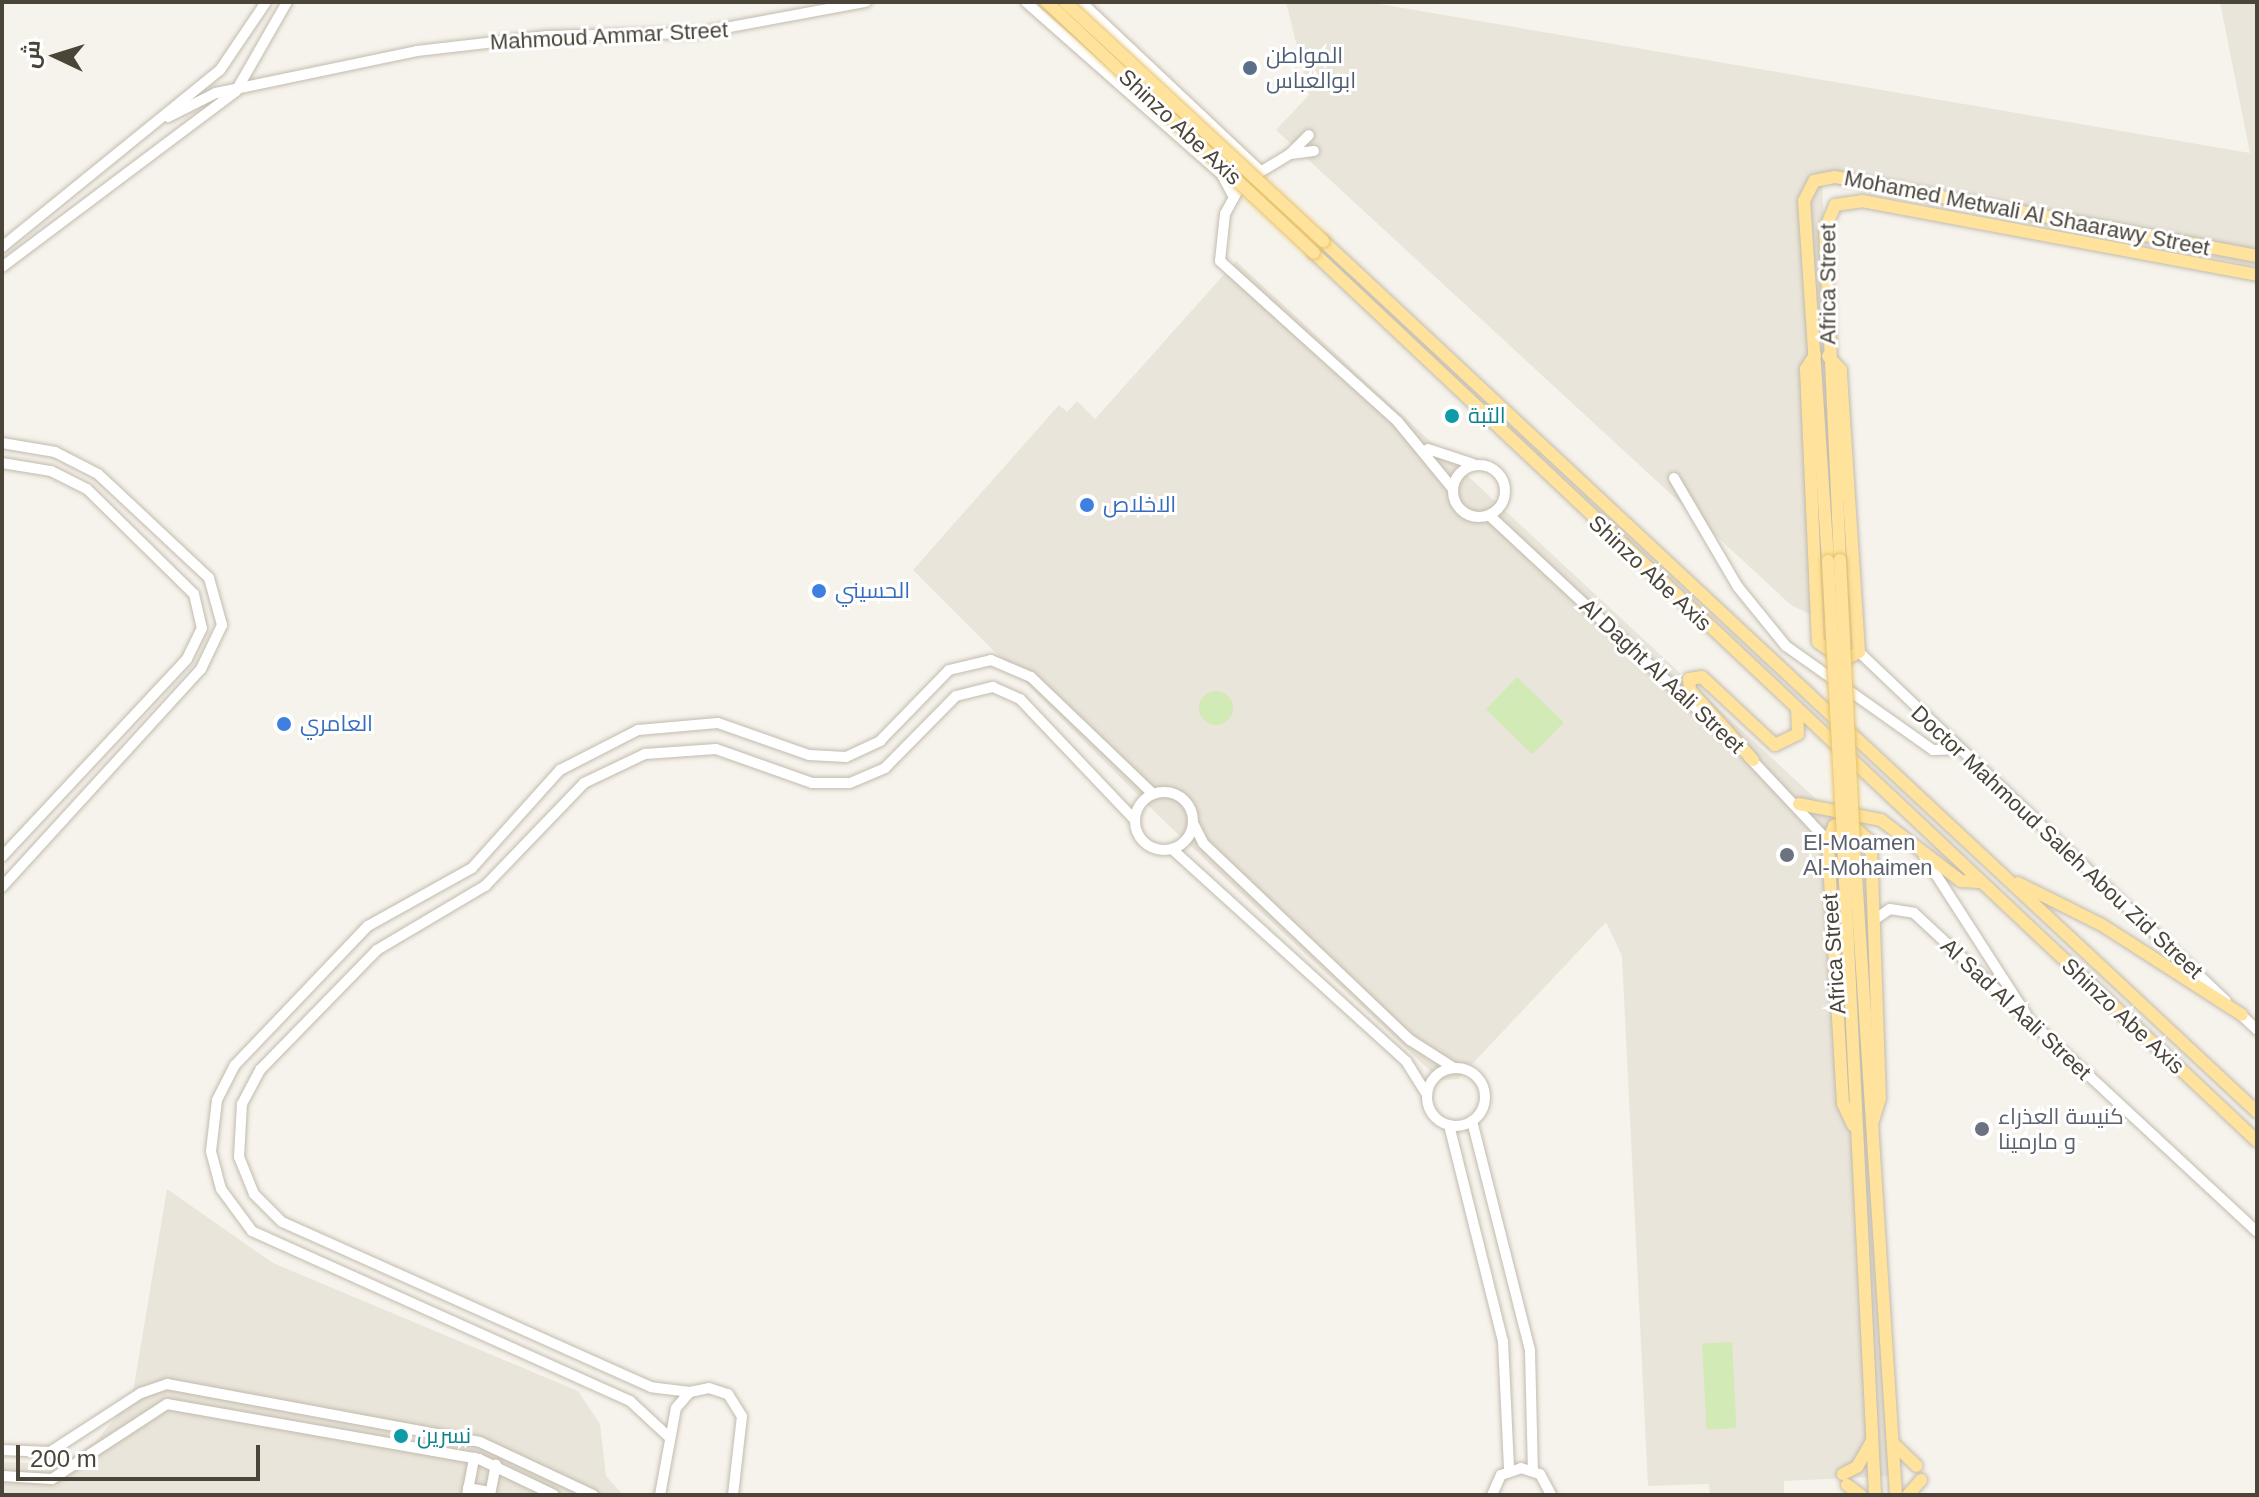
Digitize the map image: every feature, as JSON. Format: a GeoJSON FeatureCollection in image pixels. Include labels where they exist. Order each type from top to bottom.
{"type":"FeatureCollection","features":[{"type":"Feature","properties":{"kind":"main road","name":"Shinzo Abe Axis"},"geometry":{"type":"LineString","coordinates":[[1047,2],[2257,1141]]}},
{"type":"Feature","properties":{"kind":"main road","name":"Shinzo Abe Axis"},"geometry":{"type":"LineString","coordinates":[[1065,2],[2257,1112]]}},
{"type":"Feature","properties":{"kind":"main road","name":"Mohamed Metwali Al Shaarawy Street"},"geometry":{"type":"LineString","coordinates":[[1805,195],[1819,178],[1835,177],[2257,256]]}},
{"type":"Feature","properties":{"kind":"main road","name":"Africa Street"},"geometry":{"type":"LineString","coordinates":[[1805,195],[1822,356],[1841,370],[1859,652],[1834,659],[1818,642],[1806,369],[1822,356],[1825,220],[1835,205],[1862,201]]}},
{"type":"Feature","properties":{"kind":"main road","name":"Mohamed Metwali Al Shaarawy Street"},"geometry":{"type":"LineString","coordinates":[[1862,201],[2257,275]]}},
{"type":"Feature","properties":{"kind":"main road"},"geometry":{"type":"LineString","coordinates":[[1822,356],[1872,1124]]}},
{"type":"Feature","properties":{"kind":"main road"},"geometry":{"type":"LineString","coordinates":[[1822,356],[1853,1125]]}},
{"type":"Feature","properties":{"kind":"main road"},"geometry":{"type":"LineString","coordinates":[[1753,760],[1690,690],[1689,679],[1702,677],[1771,744],[1796,738],[1797,711]]}},
{"type":"Feature","properties":{"kind":"main road"},"geometry":{"type":"LineString","coordinates":[[1799,804],[1881,820],[1961,881],[1980,882]]}},
{"type":"Feature","properties":{"kind":"main road","name":"Africa Street"},"geometry":{"type":"LineString","coordinates":[[1875,1495],[1853,1125],[1843,1104],[1828,841],[1843,822],[1868,833],[1880,1098],[1872,1124],[1896,1495]]}},
{"type":"Feature","properties":{"kind":"main road"},"geometry":{"type":"LineString","coordinates":[[2008,878],[2102,925],[2242,1015]]}},
{"type":"Feature","properties":{"kind":"main road"},"geometry":{"type":"LineString","coordinates":[[1861,1495],[1845,1480],[1857,1467],[1872,1441]]}},
{"type":"Feature","properties":{"kind":"main road"},"geometry":{"type":"LineString","coordinates":[[1895,1445],[1917,1466]]}},
{"type":"Feature","properties":{"kind":"main road"},"geometry":{"type":"LineString","coordinates":[[1908,1495],[1921,1480]]}},
{"type":"Feature","properties":{"kind":"street"},"geometry":{"type":"LineString","coordinates":[[2,247],[168,117],[233,55],[266,2]]}},
{"type":"Feature","properties":{"kind":"street"},"geometry":{"type":"LineString","coordinates":[[2,267],[236,91],[287,2]]}},
{"type":"Feature","properties":{"kind":"street","name":"Mahmoud Ammar Street"},"geometry":{"type":"LineString","coordinates":[[168,117],[236,91],[417,51],[547,36],[698,33],[866,2]]}},
{"type":"Feature","properties":{"kind":"street"},"geometry":{"type":"LineString","coordinates":[[1026,2],[1226,178],[1233,196]]}},
{"type":"Feature","properties":{"kind":"street"},"geometry":{"type":"LineString","coordinates":[[1081,2],[1258,169]]}},
{"type":"Feature","properties":{"kind":"street"},"geometry":{"type":"LineString","coordinates":[[233,55],[249,70]]}},
{"type":"Feature","properties":{"kind":"street"},"geometry":{"type":"LineString","coordinates":[[1196,151],[1215,131]]}},
{"type":"Feature","properties":{"kind":"street"},"geometry":{"type":"LineString","coordinates":[[1290,154],[1309,135]]}},
{"type":"Feature","properties":{"kind":"street"},"geometry":{"type":"LineString","coordinates":[[1314,151],[1290,154],[1258,169],[1233,196],[1220,261],[1422,446],[1453,489],[1463,512],[1490,516],[1502,504],[1504,482],[1477,465],[1422,446]]}},
{"type":"Feature","properties":{"kind":"street"},"geometry":{"type":"LineString","coordinates":[[58,205],[68,218]]}},
{"type":"Feature","properties":{"kind":"street"},"geometry":{"type":"LineString","coordinates":[[2,443],[55,452],[98,474],[209,578],[222,625],[201,669],[2,887]]}},
{"type":"Feature","properties":{"kind":"street"},"geometry":{"type":"LineString","coordinates":[[2,463],[51,471],[87,489],[186,585],[202,628],[187,659],[2,857]]}},
{"type":"Feature","properties":{"kind":"street"},"geometry":{"type":"LineString","coordinates":[[1453,489],[1462,471],[1477,465]]}},
{"type":"Feature","properties":{"kind":"street"},"geometry":{"type":"LineString","coordinates":[[1674,478],[1743,595],[1796,655],[1933,750],[1957,749]]}},
{"type":"Feature","properties":{"kind":"street","name":"Al Daght Al Aali Street"},"geometry":{"type":"LineString","coordinates":[[1490,516],[1799,804],[1828,841]]}},
{"type":"Feature","properties":{"kind":"street","name":"Doctor Mahmoud Saleh Abou Zid Street"},"geometry":{"type":"LineString","coordinates":[[1859,652],[1957,749],[2257,1030]]}},
{"type":"Feature","properties":{"kind":"street"},"geometry":{"type":"LineString","coordinates":[[670,1438],[630,1401],[252,1231],[221,1189],[211,1151],[217,1100],[235,1065],[368,926],[472,868],[560,770],[638,730],[718,723],[809,755],[846,757],[880,741],[949,670],[991,660],[1031,677],[1153,794],[1182,799],[1203,843],[1410,1040],[1454,1068],[1469,1071],[1483,1087],[1485,1102],[1472,1121],[1449,1125]]}},
{"type":"Feature","properties":{"kind":"street"},"geometry":{"type":"LineString","coordinates":[[733,1495],[740,1409],[716,1389],[690,1392],[651,1387],[282,1222],[254,1194],[239,1157],[242,1104],[261,1069],[377,950],[485,886],[584,783],[645,754],[716,749],[812,783],[850,783],[885,768],[956,696],[993,687],[1020,699],[1134,819],[1149,847],[1172,849],[1406,1061],[1427,1095],[1433,1114],[1449,1125],[1503,1341],[1509,1470],[1492,1495]]}},
{"type":"Feature","properties":{"kind":"street"},"geometry":{"type":"LineString","coordinates":[[1134,819],[1153,794]]}},
{"type":"Feature","properties":{"kind":"street"},"geometry":{"type":"LineString","coordinates":[[1172,849],[1193,823]]}},
{"type":"Feature","properties":{"kind":"street"},"geometry":{"type":"LineString","coordinates":[[1916,845],[2028,1019]]}},
{"type":"Feature","properties":{"kind":"street","name":"Al Sad Al Aali Street"},"geometry":{"type":"LineString","coordinates":[[1874,920],[1890,909],[1914,913],[2257,1232]]}},
{"type":"Feature","properties":{"kind":"street"},"geometry":{"type":"LineString","coordinates":[[1427,1095],[1436,1076],[1454,1068]]}},
{"type":"Feature","properties":{"kind":"street"},"geometry":{"type":"LineString","coordinates":[[1472,1121],[1530,1351],[1533,1470],[1551,1495]]}},
{"type":"Feature","properties":{"kind":"street"},"geometry":{"type":"LineString","coordinates":[[2,1450],[50,1452],[141,1393],[167,1384],[453,1436],[522,1460],[593,1495]]}},
{"type":"Feature","properties":{"kind":"street"},"geometry":{"type":"LineString","coordinates":[[660,1495],[676,1408],[690,1392]]}},
{"type":"Feature","properties":{"kind":"street"},"geometry":{"type":"LineString","coordinates":[[141,1393],[152,1409]]}},
{"type":"Feature","properties":{"kind":"street"},"geometry":{"type":"LineString","coordinates":[[2,1476],[52,1479],[152,1409],[178,1404],[474,1458],[496,1465],[554,1495]]}},
{"type":"Feature","properties":{"kind":"street"},"geometry":{"type":"LineString","coordinates":[[474,1458],[468,1492],[490,1493],[496,1465]]}},
{"type":"Feature","properties":{"kind":"street"},"geometry":{"type":"LineString","coordinates":[[514,1474],[522,1460]]}},
{"type":"Feature","properties":{"kind":"street"},"geometry":{"type":"LineString","coordinates":[[1509,1470],[1533,1470]]}},
{"type":"Feature","properties":{"kind":"shaded area"},"geometry":{"type":"Polygon","coordinates":[[[1286,2],[1368,2],[2250,153],[2220,2],[2257,2],[2257,266],[1822,183],[1845,622],[1824,621],[1791,605],[1276,130],[1309,95],[1286,2]]]}},
{"type":"Feature","properties":{"kind":"shaded area"},"geometry":{"type":"Polygon","coordinates":[[[1236,261],[1858,838],[1891,1476],[1784,1481],[1784,1495],[1710,1495],[1709,1484],[1648,1486],[1622,956],[1606,922],[1458,1079],[1440,1080],[1162,819],[913,570],[1059,405],[1067,412],[1077,401],[1095,419],[1236,261]]]}},
{"type":"Feature","properties":{"kind":"shaded area"},"geometry":{"type":"Polygon","coordinates":[[[167,1189],[273,1263],[578,1391],[600,1424],[606,1476],[623,1495],[2,1495],[2,1462],[62,1464],[96,1441],[132,1398],[167,1189]]]}},
{"type":"Feature","properties":{"kind":"green space"},"geometry":{"type":"Polygon","coordinates":[[[1517,677],[1564,722],[1532,755],[1486,709],[1517,677]]]}},
{"type":"Feature","properties":{"kind":"green space"},"geometry":{"type":"Polygon","coordinates":[[[1216,691],[1228,696],[1233,708],[1228,720],[1216,725],[1204,720],[1199,708],[1204,696],[1216,691]]]}},
{"type":"Feature","properties":{"kind":"green space"},"geometry":{"type":"Polygon","coordinates":[[[1732,1342],[1737,1428],[1707,1429],[1702,1344],[1732,1342]]]}},
{"type":"Feature","properties":{"kind":"place","name":"المواطن ابوالعباس"},"geometry":{"type":"Point","coordinates":[1250,68]}},
{"type":"Feature","properties":{"kind":"place","name":"التبة"},"geometry":{"type":"Point","coordinates":[1452,416]}},
{"type":"Feature","properties":{"kind":"place","name":"الاخلاص"},"geometry":{"type":"Point","coordinates":[1087,505]}},
{"type":"Feature","properties":{"kind":"place","name":"الحسيني"},"geometry":{"type":"Point","coordinates":[819,591]}},
{"type":"Feature","properties":{"kind":"place","name":"العامري"},"geometry":{"type":"Point","coordinates":[284,724]}},
{"type":"Feature","properties":{"kind":"place","name":"El-Moamen Al-Mohaimen"},"geometry":{"type":"Point","coordinates":[1787,855]}},
{"type":"Feature","properties":{"kind":"place","name":"كنيسة العذراء و مارمينا"},"geometry":{"type":"Point","coordinates":[1982,1129]}},
{"type":"Feature","properties":{"kind":"place","name":"نسرين"},"geometry":{"type":"Point","coordinates":[401,1436]}}]}
